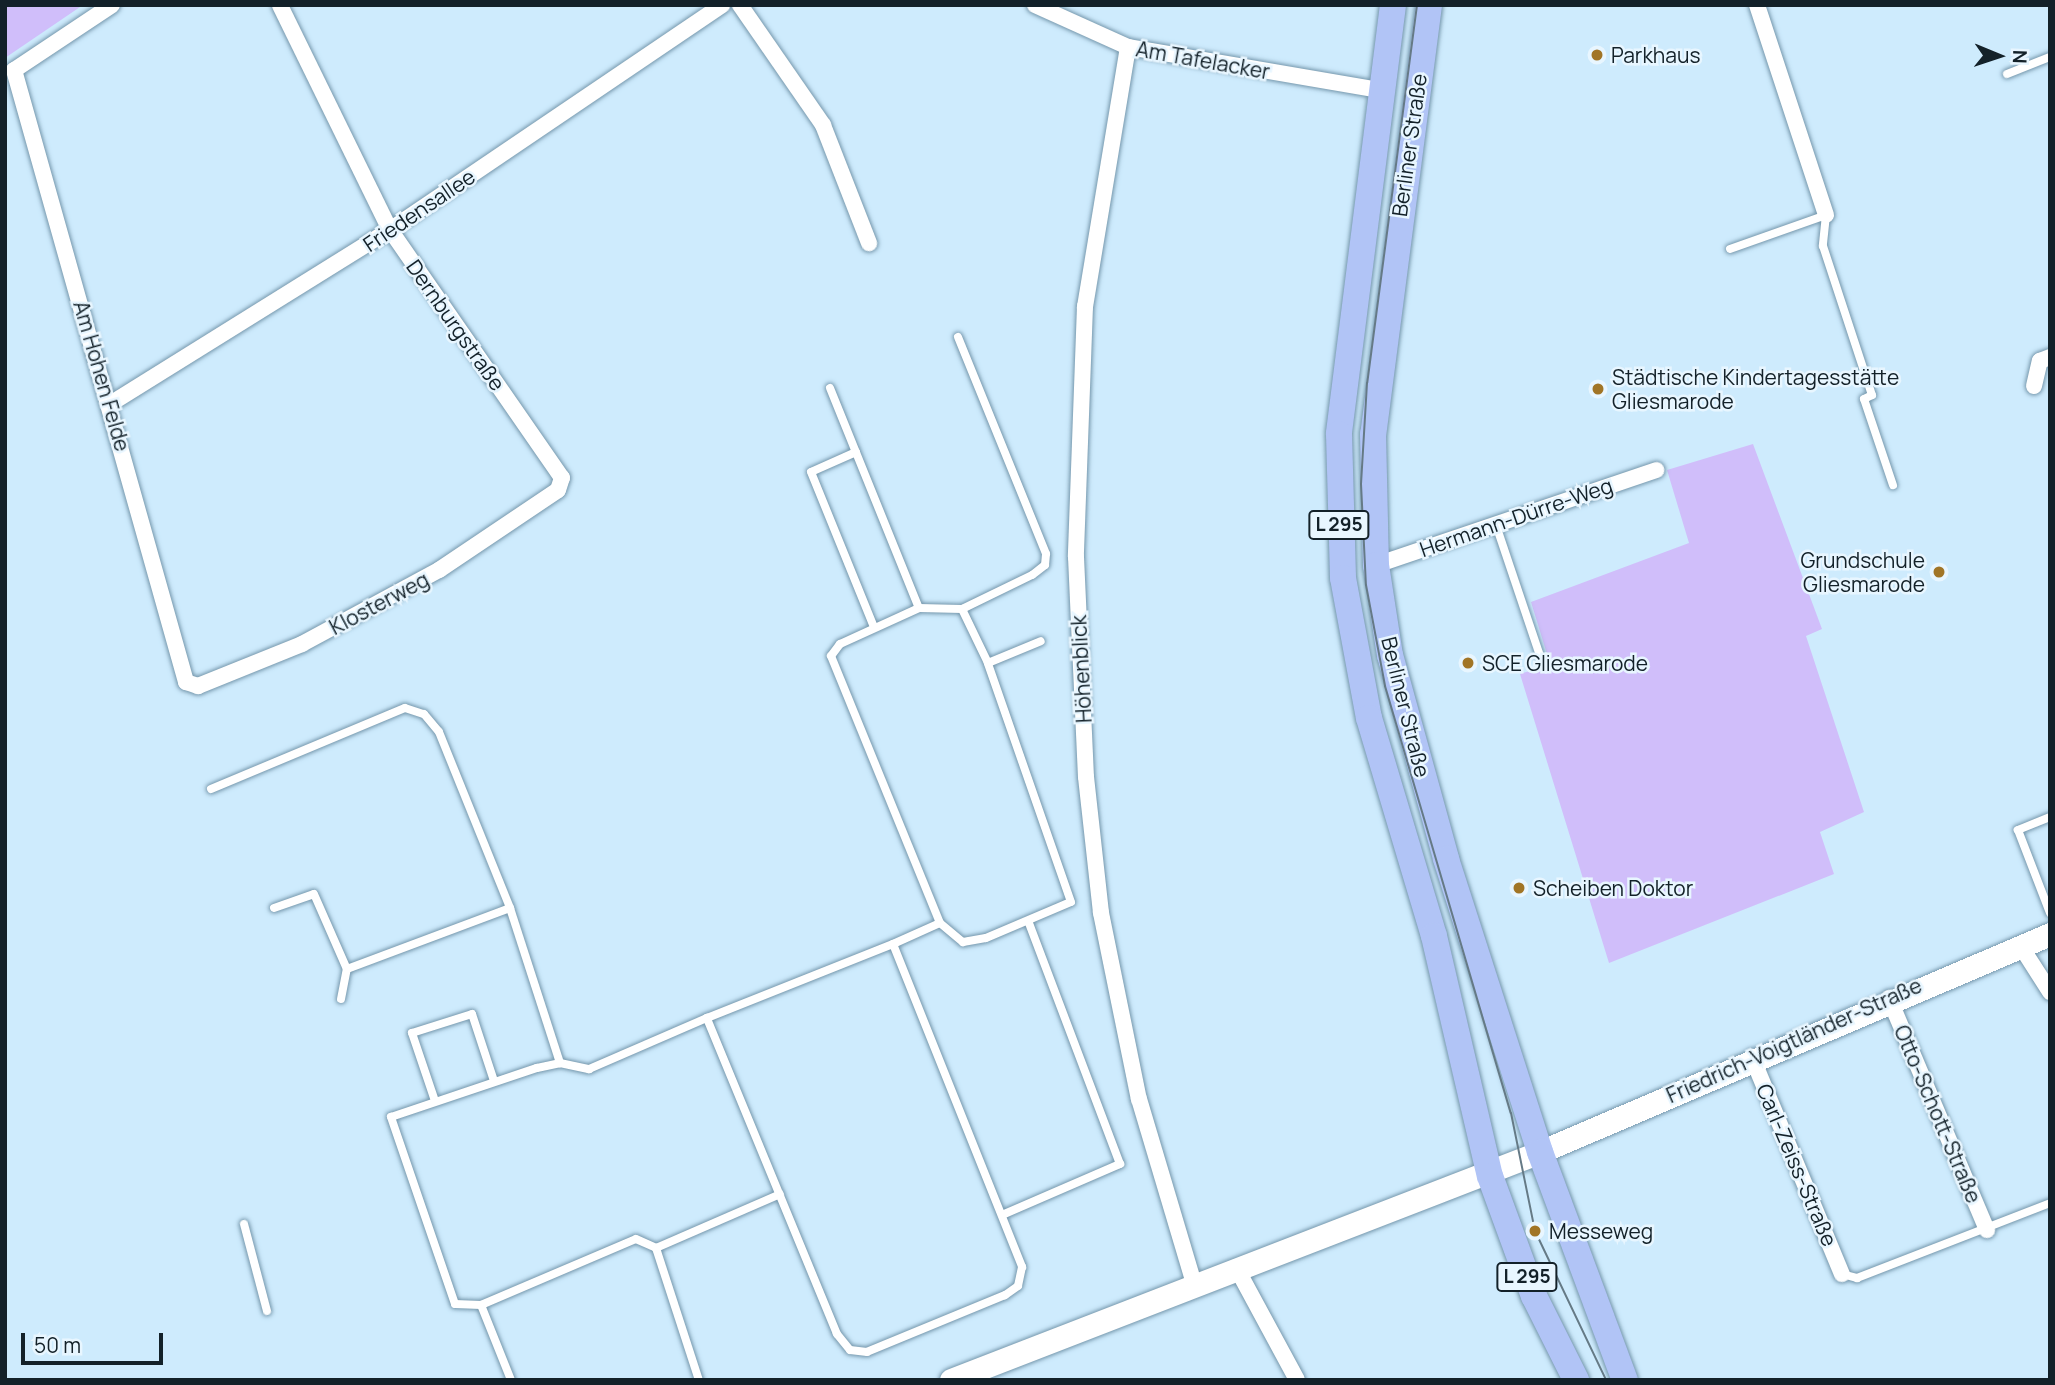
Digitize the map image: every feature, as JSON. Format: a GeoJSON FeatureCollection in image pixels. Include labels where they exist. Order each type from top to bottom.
{"type":"FeatureCollection","features":[{"type":"Feature","properties":{"kind":"main road","name":"Berliner Straße"},"geometry":{"type":"LineString","coordinates":[[1392,5],[1339,434],[1343,578],[1368,718],[1434,936],[1489,1171],[1534,1296],[1576,1380]]}},
{"type":"Feature","properties":{"kind":"main road","name":"Berliner Straße"},"geometry":{"type":"LineString","coordinates":[[1429,5],[1373,434],[1376,565],[1390,655],[1446,859],[1540,1152],[1625,1380]]}},
{"type":"Feature","properties":{"kind":"main road","name":"Friedrich-Voigtländer-Straße"},"geometry":{"type":"LineString","coordinates":[[1540,1152],[1889,998],[2050,934]]}},
{"type":"Feature","properties":{"kind":"main road"},"geometry":{"type":"LineString","coordinates":[[951,1380],[1194,1283],[1540,1152]]}},
{"type":"Feature","properties":{"kind":"street","name":"Am Hohen Felde"},"geometry":{"type":"LineString","coordinates":[[112,5],[14,71],[110,404],[186,682]]}},
{"type":"Feature","properties":{"kind":"street","name":"Dernburgstraße"},"geometry":{"type":"LineString","coordinates":[[280,5],[390,230],[562,478],[558,490]]}},
{"type":"Feature","properties":{"kind":"street","name":"Friedensallee"},"geometry":{"type":"LineString","coordinates":[[110,404],[390,230],[722,5]]}},
{"type":"Feature","properties":{"kind":"street"},"geometry":{"type":"LineString","coordinates":[[740,5],[823,125],[869,243]]}},
{"type":"Feature","properties":{"kind":"street","name":"Am Tafelacker"},"geometry":{"type":"LineString","coordinates":[[1035,5],[1128,47],[1380,90]]}},
{"type":"Feature","properties":{"kind":"street"},"geometry":{"type":"LineString","coordinates":[[1757,5],[1826,215]]}},
{"type":"Feature","properties":{"kind":"street","name":"Höhenblick"},"geometry":{"type":"LineString","coordinates":[[1128,47],[1085,306],[1076,557],[1086,777],[1101,913],[1139,1099],[1194,1283]]}},
{"type":"Feature","properties":{"kind":"street"},"geometry":{"type":"LineString","coordinates":[[2035,386],[2040,361],[2050,357]]}},
{"type":"Feature","properties":{"kind":"street","name":"Hermann-Dürre-Weg"},"geometry":{"type":"LineString","coordinates":[[1376,565],[1656,470]]}},
{"type":"Feature","properties":{"kind":"street","name":"Klosterweg"},"geometry":{"type":"LineString","coordinates":[[186,682],[198,686],[344,622],[439,570],[558,490]]}},
{"type":"Feature","properties":{"kind":"street"},"geometry":{"type":"LineString","coordinates":[[2020,945],[2050,992]]}},
{"type":"Feature","properties":{"kind":"street","name":"Otto-Schott-Straße"},"geometry":{"type":"LineString","coordinates":[[1889,998],[1987,1230]]}},
{"type":"Feature","properties":{"kind":"street","name":"Carl-Zeiss-Straße"},"geometry":{"type":"LineString","coordinates":[[1752,1057],[1842,1274]]}},
{"type":"Feature","properties":{"kind":"street"},"geometry":{"type":"LineString","coordinates":[[1236,1267],[1297,1380]]}},
{"type":"Feature","properties":{"kind":"lane"},"geometry":{"type":"LineString","coordinates":[[2007,74],[2050,57]]}},
{"type":"Feature","properties":{"kind":"lane"},"geometry":{"type":"LineString","coordinates":[[1730,249],[1826,215],[1823,246],[1872,395],[1864,399],[1893,485]]}},
{"type":"Feature","properties":{"kind":"lane"},"geometry":{"type":"LineString","coordinates":[[958,337],[1046,554],[1045,565],[1032,575],[962,609],[919,608],[874,626],[840,644],[831,656],[832,670],[940,923],[963,942],[1028,921],[1071,902],[988,663],[962,609]]}},
{"type":"Feature","properties":{"kind":"lane"},"geometry":{"type":"LineString","coordinates":[[830,388],[919,608]]}},
{"type":"Feature","properties":{"kind":"lane"},"geometry":{"type":"LineString","coordinates":[[856,452],[811,472],[874,626]]}},
{"type":"Feature","properties":{"kind":"lane"},"geometry":{"type":"LineString","coordinates":[[1496,525],[1542,662]]}},
{"type":"Feature","properties":{"kind":"lane"},"geometry":{"type":"LineString","coordinates":[[988,663],[1041,641]]}},
{"type":"Feature","properties":{"kind":"lane"},"geometry":{"type":"LineString","coordinates":[[211,789],[405,708],[424,714],[439,732],[510,908],[560,1063]]}},
{"type":"Feature","properties":{"kind":"lane"},"geometry":{"type":"LineString","coordinates":[[2050,817],[2018,830],[2050,914]]}},
{"type":"Feature","properties":{"kind":"lane"},"geometry":{"type":"LineString","coordinates":[[274,908],[314,894],[347,969],[341,999]]}},
{"type":"Feature","properties":{"kind":"lane"},"geometry":{"type":"LineString","coordinates":[[347,969],[510,908]]}},
{"type":"Feature","properties":{"kind":"lane"},"geometry":{"type":"LineString","coordinates":[[1002,1215],[1120,1164],[1028,921]]}},
{"type":"Feature","properties":{"kind":"lane"},"geometry":{"type":"LineString","coordinates":[[699,1380],[656,1248],[636,1238],[481,1305],[455,1304],[391,1117],[494,1081],[560,1063],[589,1069],[706,1018],[940,923]]}},
{"type":"Feature","properties":{"kind":"lane"},"geometry":{"type":"LineString","coordinates":[[706,1018],[843,1344],[867,1352],[1018,1286],[1022,1267],[893,943]]}},
{"type":"Feature","properties":{"kind":"lane"},"geometry":{"type":"LineString","coordinates":[[435,1101],[412,1033],[472,1014],[494,1081]]}},
{"type":"Feature","properties":{"kind":"lane"},"geometry":{"type":"LineString","coordinates":[[656,1248],[780,1195]]}},
{"type":"Feature","properties":{"kind":"lane"},"geometry":{"type":"LineString","coordinates":[[1842,1274],[1857,1278],[1987,1230],[2050,1203]]}},
{"type":"Feature","properties":{"kind":"lane"},"geometry":{"type":"LineString","coordinates":[[244,1224],[268,1311]]}},
{"type":"Feature","properties":{"kind":"lane"},"geometry":{"type":"LineString","coordinates":[[481,1305],[511,1380]]}},
{"type":"Feature","properties":{"kind":"shaded area"},"geometry":{"type":"Polygon","coordinates":[[[5,5],[83,5],[5,58],[5,5]]]}},
{"type":"Feature","properties":{"kind":"shaded area"},"geometry":{"type":"Polygon","coordinates":[[[1753,444],[1822,629],[1806,636],[1864,812],[1820,832],[1834,874],[1609,963],[1520,674],[1550,664],[1531,602],[1689,543],[1667,470],[1753,444]]]}},
{"type":"Feature","properties":{"kind":"tram line"},"geometry":{"type":"LineString","coordinates":[[1417,5],[1367,383],[1361,484],[1366,585],[1385,686],[1511,1113],[1535,1231],[1606,1380]]}},
{"type":"Feature","properties":{"kind":"place","name":"Parkhaus"},"geometry":{"type":"Point","coordinates":[1597,55]}},
{"type":"Feature","properties":{"kind":"place","name":"Städtische Kindertagesstätte Gliesmarode"},"geometry":{"type":"Point","coordinates":[1598,389]}},
{"type":"Feature","properties":{"kind":"place","name":"Grundschule Gliesmarode"},"geometry":{"type":"Point","coordinates":[1939,572]}},
{"type":"Feature","properties":{"kind":"place","name":"SCE Gliesmarode"},"geometry":{"type":"Point","coordinates":[1468,663]}},
{"type":"Feature","properties":{"kind":"place","name":"Scheiben Doktor"},"geometry":{"type":"Point","coordinates":[1519,888]}},
{"type":"Feature","properties":{"kind":"place","name":"Messeweg"},"geometry":{"type":"Point","coordinates":[1535,1231]}}]}
